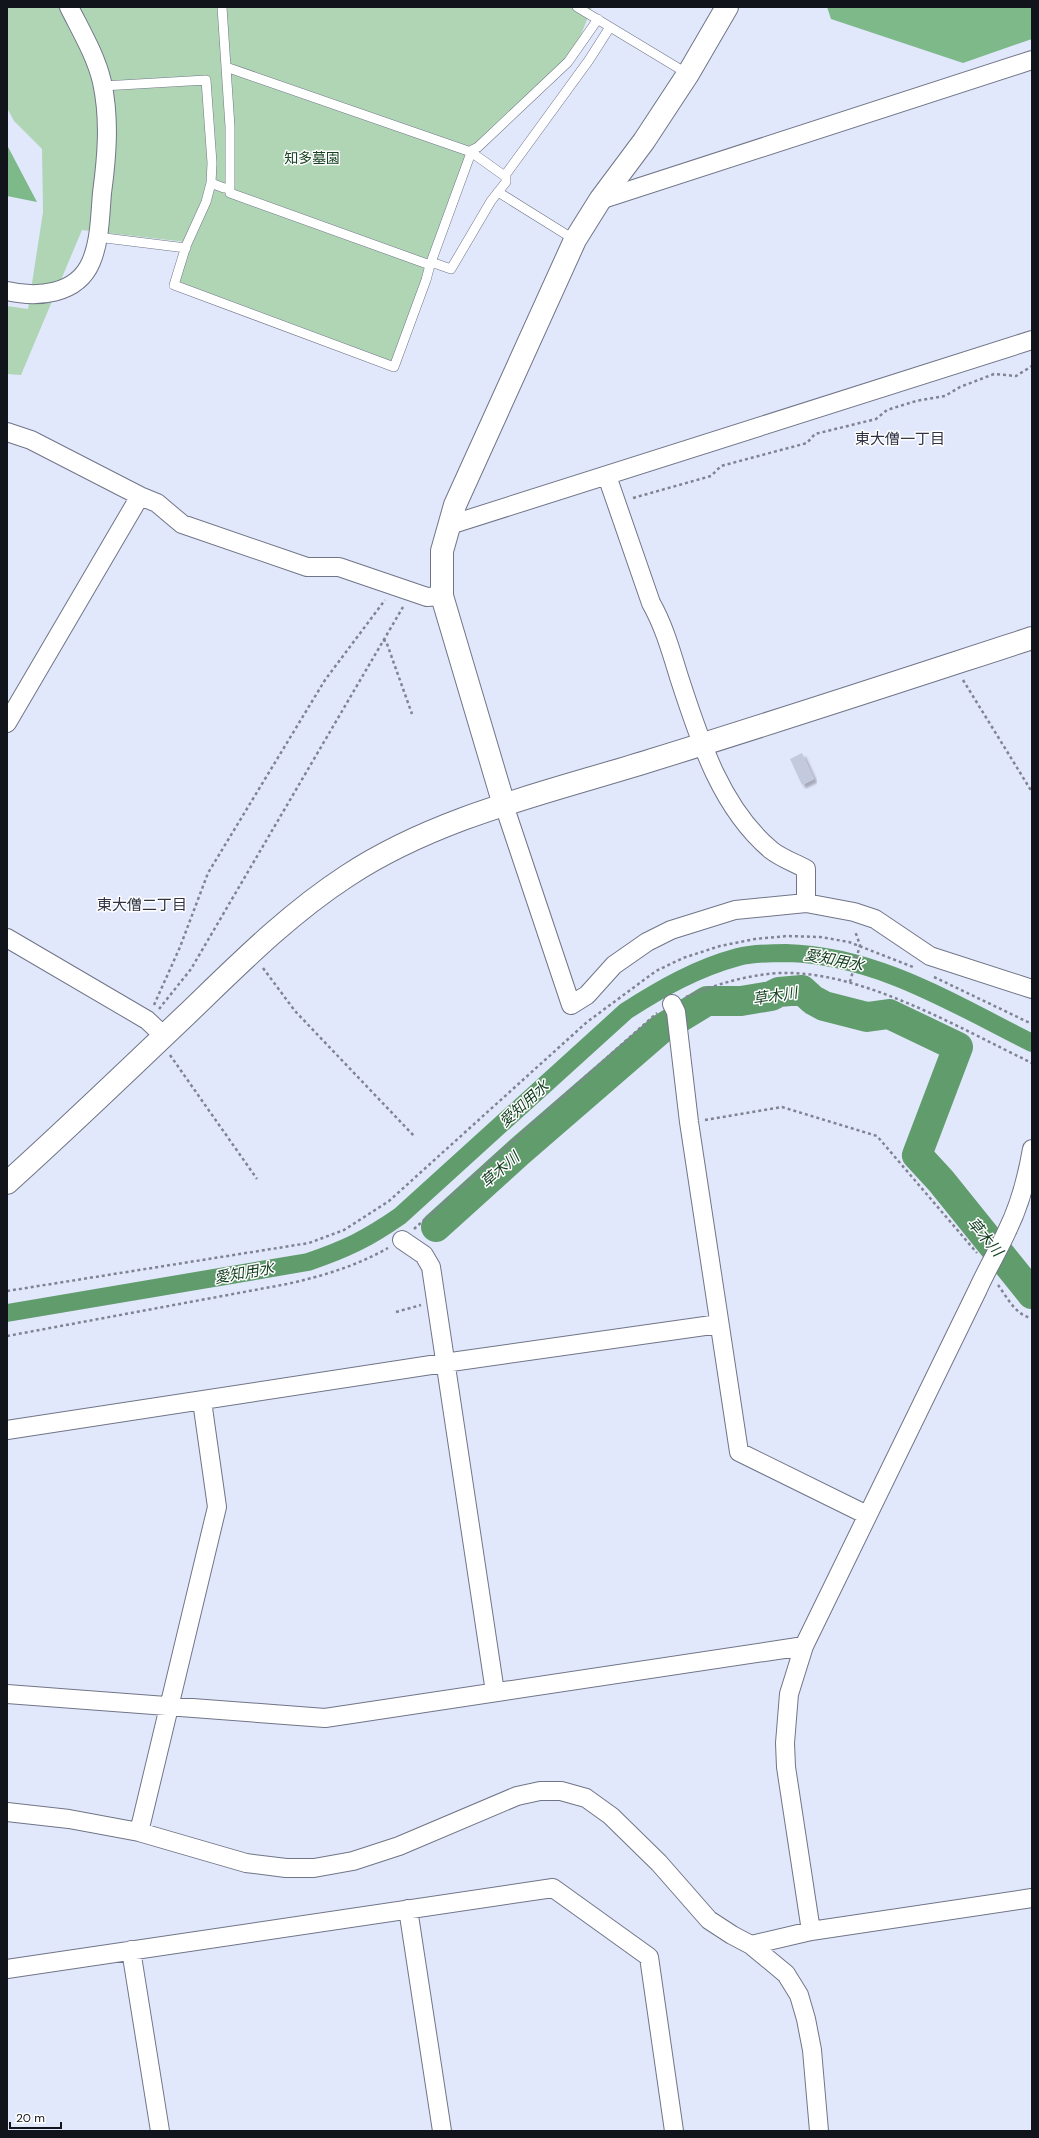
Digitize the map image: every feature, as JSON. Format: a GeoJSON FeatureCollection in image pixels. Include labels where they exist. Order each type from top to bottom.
{"type":"FeatureCollection","features":[{"type":"Feature","properties":{"kind":"street"},"geometry":{"type":"LineString","coordinates":[[7,291],[33,296],[53,293],[70,286],[81,276],[91,263],[97,237],[108,151],[107,111],[96,64],[69,7]]}},
{"type":"Feature","properties":{"kind":"street"},"geometry":{"type":"LineString","coordinates":[[727,7],[688,74],[644,141],[600,200],[575,240],[466,478],[455,505],[442,551],[442,596],[504,805],[571,1005],[586,995],[614,965],[647,942],[672,930],[735,910],[806,903],[854,912],[876,919],[930,956],[1032,989]]}},
{"type":"Feature","properties":{"kind":"street"},"geometry":{"type":"LineString","coordinates":[[600,200],[1032,60]]}},
{"type":"Feature","properties":{"kind":"street"},"geometry":{"type":"LineString","coordinates":[[450,524],[607,476],[1032,340]]}},
{"type":"Feature","properties":{"kind":"street"},"geometry":{"type":"LineString","coordinates":[[7,432],[32,440],[140,496],[157,503],[182,524],[307,567],[339,567],[427,597],[442,596]]}},
{"type":"Feature","properties":{"kind":"street"},"geometry":{"type":"LineString","coordinates":[[607,476],[651,603],[662,622],[702,745],[713,770],[737,812],[754,834],[773,851],[806,869],[806,903]]}},
{"type":"Feature","properties":{"kind":"street"},"geometry":{"type":"LineString","coordinates":[[7,723],[140,496]]}},
{"type":"Feature","properties":{"kind":"street"},"geometry":{"type":"LineString","coordinates":[[7,1183],[251,953],[310,902],[349,875],[417,839],[504,805],[702,745],[1032,638]]}},
{"type":"Feature","properties":{"kind":"street"},"geometry":{"type":"LineString","coordinates":[[7,938],[149,1016],[161,1039]]}},
{"type":"Feature","properties":{"kind":"street"},"geometry":{"type":"LineString","coordinates":[[672,1004],[676,1012],[689,1122],[739,1452],[867,1515]]}},
{"type":"Feature","properties":{"kind":"street"},"geometry":{"type":"LineString","coordinates":[[811,1931],[786,1767],[785,1749],[789,1694],[804,1646],[986,1272],[1008,1231],[1024,1191],[1032,1149]]}},
{"type":"Feature","properties":{"kind":"street"},"geometry":{"type":"LineString","coordinates":[[402,1240],[424,1255],[431,1267],[444,1363],[495,1692]]}},
{"type":"Feature","properties":{"kind":"street"},"geometry":{"type":"LineString","coordinates":[[7,1430],[202,1402],[444,1363],[719,1324]]}},
{"type":"Feature","properties":{"kind":"street"},"geometry":{"type":"LineString","coordinates":[[139,1832],[171,1705],[216,1507],[202,1402]]}},
{"type":"Feature","properties":{"kind":"street"},"geometry":{"type":"LineString","coordinates":[[7,1694],[171,1705],[326,1718],[804,1646]]}},
{"type":"Feature","properties":{"kind":"street"},"geometry":{"type":"LineString","coordinates":[[7,1812],[69,1819],[139,1832],[246,1862],[286,1868],[314,1868],[353,1861],[398,1846],[517,1796],[540,1791],[561,1791],[586,1798],[611,1816],[660,1863],[708,1920],[751,1945],[786,1974],[798,1995],[806,2019],[812,2050],[819,2131]]}},
{"type":"Feature","properties":{"kind":"street"},"geometry":{"type":"LineString","coordinates":[[7,1969],[553,1888],[649,1957],[674,2131]]}},
{"type":"Feature","properties":{"kind":"street"},"geometry":{"type":"LineString","coordinates":[[751,1945],[811,1931],[1032,1898]]}},
{"type":"Feature","properties":{"kind":"street"},"geometry":{"type":"LineString","coordinates":[[408,1909],[442,2131]]}},
{"type":"Feature","properties":{"kind":"street"},"geometry":{"type":"LineString","coordinates":[[131,1950],[160,2131]]}},
{"type":"Feature","properties":{"kind":"lane"},"geometry":{"type":"LineString","coordinates":[[222,7],[230,127],[230,193],[451,269],[491,201],[506,182],[506,177],[589,60],[610,27]]}},
{"type":"Feature","properties":{"kind":"lane"},"geometry":{"type":"LineString","coordinates":[[577,7],[688,74]]}},
{"type":"Feature","properties":{"kind":"lane"},"geometry":{"type":"LineString","coordinates":[[102,86],[206,80],[212,163],[211,183],[206,202],[186,248],[174,285],[394,367],[471,152],[568,62],[598,20]]}},
{"type":"Feature","properties":{"kind":"lane"},"geometry":{"type":"LineString","coordinates":[[226,67],[471,152],[506,177]]}},
{"type":"Feature","properties":{"kind":"lane"},"geometry":{"type":"LineString","coordinates":[[211,183],[224,188],[230,188]]}},
{"type":"Feature","properties":{"kind":"lane"},"geometry":{"type":"LineString","coordinates":[[498,192],[575,240]]}},
{"type":"Feature","properties":{"kind":"lane"},"geometry":{"type":"LineString","coordinates":[[97,237],[186,248]]}},
{"type":"Feature","properties":{"kind":"path"},"geometry":{"type":"LineString","coordinates":[[617,503],[710,476],[721,466],[808,443],[816,434],[876,419],[887,410],[916,401],[945,396],[960,387],[994,374],[1016,376],[1032,366]]}},
{"type":"Feature","properties":{"kind":"path"},"geometry":{"type":"LineString","coordinates":[[149,1016],[180,946],[208,873],[326,680],[387,597],[392,585]]}},
{"type":"Feature","properties":{"kind":"path"},"geometry":{"type":"LineString","coordinates":[[149,1016],[160,1009],[191,969],[384,640],[410,591]]}},
{"type":"Feature","properties":{"kind":"path"},"geometry":{"type":"LineString","coordinates":[[384,640],[386,641],[412,714]]}},
{"type":"Feature","properties":{"kind":"path"},"geometry":{"type":"LineString","coordinates":[[955,663],[958,673],[1032,792]]}},
{"type":"Feature","properties":{"kind":"path"},"geometry":{"type":"LineString","coordinates":[[7,1291],[308,1243],[344,1230],[389,1201],[587,1022],[656,971],[683,958],[720,946],[755,939],[787,936],[820,937],[860,945],[918,969]]}},
{"type":"Feature","properties":{"kind":"path"},"geometry":{"type":"LineString","coordinates":[[850,982],[860,945]]}},
{"type":"Feature","properties":{"kind":"path"},"geometry":{"type":"LineString","coordinates":[[251,953],[295,1011],[415,1137]]}},
{"type":"Feature","properties":{"kind":"path"},"geometry":{"type":"LineString","coordinates":[[7,1336],[288,1284],[332,1274],[366,1260],[402,1240],[487,1166],[634,1032],[659,1012],[672,1004],[722,983],[753,976],[780,973],[811,974],[850,982],[901,1000],[1032,1062]]}},
{"type":"Feature","properties":{"kind":"path"},"geometry":{"type":"LineString","coordinates":[[932,976],[1032,1024]]}},
{"type":"Feature","properties":{"kind":"path"},"geometry":{"type":"LineString","coordinates":[[161,1039],[166,1049],[258,1179]]}},
{"type":"Feature","properties":{"kind":"path"},"geometry":{"type":"LineString","coordinates":[[689,1122],[782,1108],[877,1136],[998,1285],[1017,1311],[1024,1317],[1032,1318]]}},
{"type":"Feature","properties":{"kind":"path"},"geometry":{"type":"LineString","coordinates":[[396,1312],[408,1307],[436,1302]]}},
{"type":"Feature","properties":{"kind":"green space","name":"知多墓園"},"geometry":{"type":"Polygon","coordinates":[[[7,7],[592,7],[569,65],[470,162],[400,365],[176,286],[186,242],[82,230],[21,375],[7,374],[7,306],[28,309],[43,212],[42,149],[14,121],[7,108],[7,7]]]}},
{"type":"Feature","properties":{"kind":"green space"},"geometry":{"type":"Polygon","coordinates":[[[827,7],[1032,7],[1032,39],[963,63],[831,19],[827,7]]]}},
{"type":"Feature","properties":{"kind":"green space"},"geometry":{"type":"Polygon","coordinates":[[[7,145],[37,202],[7,196],[7,145]]]}},
{"type":"Feature","properties":{"kind":"building"},"geometry":{"type":"Polygon","coordinates":[[[802,753],[814,779],[802,785],[790,759],[802,753]]]}},
{"type":"Feature","properties":{"kind":"waterway","name":"愛知用水"},"geometry":{"type":"LineString","coordinates":[[7,1313],[308,1262],[334,1253],[356,1243],[400,1216],[626,1011],[653,994],[694,973],[738,957],[756,954],[786,953],[819,956],[851,962],[914,984],[1032,1043]]}},
{"type":"Feature","properties":{"kind":"waterway","name":"草木川"},"geometry":{"type":"LineString","coordinates":[[436,1227],[520,1151],[661,1029],[707,1001],[741,1001],[771,996],[779,992],[802,990],[813,1000],[824,1006],[867,1017],[889,1014],[958,1047],[917,1155],[941,1181],[1032,1294]]}},
{"type":"Feature","properties":{"kind":"district","name":"東大僧一丁目"},"geometry":{"type":"Point","coordinates":[900,439]}},
{"type":"Feature","properties":{"kind":"district","name":"東大僧二丁目"},"geometry":{"type":"Point","coordinates":[142,905]}}]}
